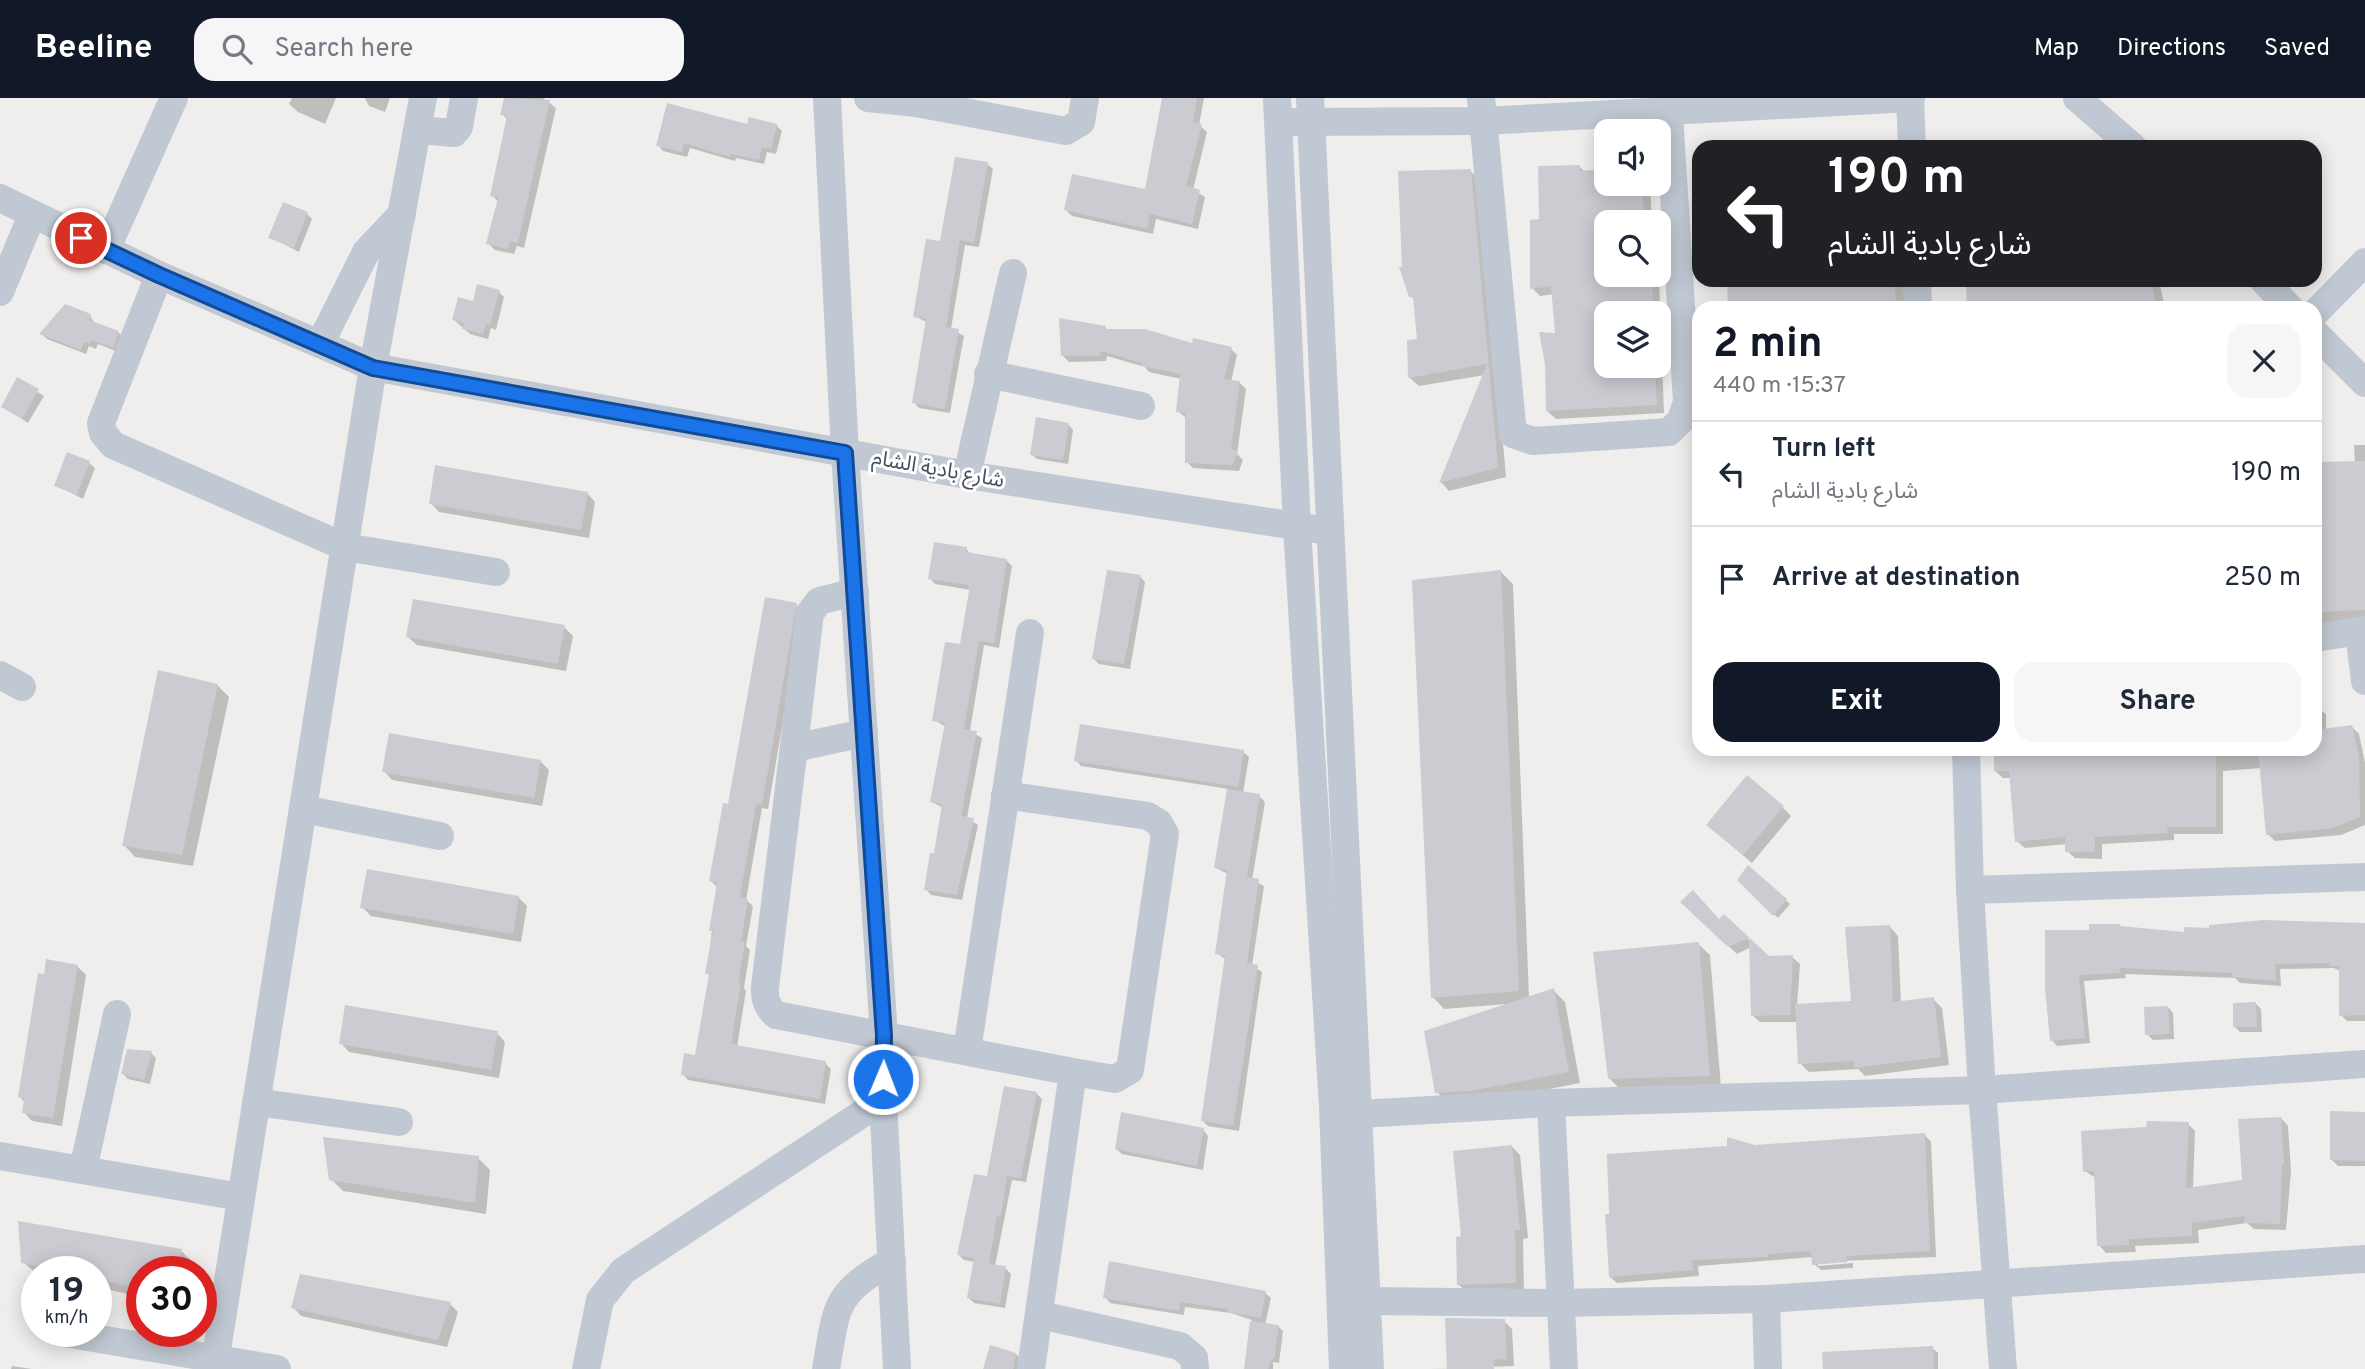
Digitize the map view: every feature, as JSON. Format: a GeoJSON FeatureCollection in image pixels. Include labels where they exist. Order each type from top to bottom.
{"type":"FeatureCollection","features":[{"type":"Feature","properties":{"kind":"street"},"geometry":{"type":"LineString","coordinates":[[106,250],[174,98]]}},
{"type":"Feature","properties":{"kind":"street"},"geometry":{"type":"LineString","coordinates":[[214,1364],[373,368],[424,98]]}},
{"type":"Feature","properties":{"kind":"street"},"geometry":{"type":"LineString","coordinates":[[418,130],[454,134],[459,127],[464,98]]}},
{"type":"Feature","properties":{"kind":"street"},"geometry":{"type":"LineString","coordinates":[[827,98],[845,453],[884,1036],[883,1100],[898,1369]]}},
{"type":"Feature","properties":{"kind":"street"},"geometry":{"type":"LineString","coordinates":[[868,98],[917,101],[1066,131],[1081,122],[1086,98]]}},
{"type":"Feature","properties":{"kind":"street"},"geometry":{"type":"LineString","coordinates":[[1370,1369],[1359,1114],[1297,527],[1278,110],[1482,110],[1910,98],[1912,140]]}},
{"type":"Feature","properties":{"kind":"street"},"geometry":{"type":"LineString","coordinates":[[2077,98],[2125,140]]}},
{"type":"Feature","properties":{"kind":"street"},"geometry":{"type":"LineString","coordinates":[[1482,110],[1513,434],[1533,441],[1669,432],[1681,420],[1687,402],[1669,103]]}},
{"type":"Feature","properties":{"kind":"street"},"geometry":{"type":"LineString","coordinates":[[1311,110],[1328,531],[1333,1121],[1343,1369]]}},
{"type":"Feature","properties":{"kind":"street","name":"شارع بادية الشام"},"geometry":{"type":"LineString","coordinates":[[0,198],[159,275],[373,368],[967,475],[1328,531]]}},
{"type":"Feature","properties":{"kind":"street"},"geometry":{"type":"LineString","coordinates":[[320,344],[366,252],[402,214]]}},
{"type":"Feature","properties":{"kind":"street"},"geometry":{"type":"LineString","coordinates":[[0,292],[32,215]]}},
{"type":"Feature","properties":{"kind":"street"},"geometry":{"type":"LineString","coordinates":[[2322,306],[2365,262]]}},
{"type":"Feature","properties":{"kind":"street"},"geometry":{"type":"LineString","coordinates":[[967,475],[1013,273]]}},
{"type":"Feature","properties":{"kind":"street"},"geometry":{"type":"LineString","coordinates":[[159,275],[101,422],[103,433],[113,445],[345,547],[496,572]]}},
{"type":"Feature","properties":{"kind":"street"},"geometry":{"type":"LineString","coordinates":[[2270,287],[2283,301]]}},
{"type":"Feature","properties":{"kind":"street"},"geometry":{"type":"LineString","coordinates":[[2322,340],[2365,383]]}},
{"type":"Feature","properties":{"kind":"street"},"geometry":{"type":"LineString","coordinates":[[988,374],[1141,406]]}},
{"type":"Feature","properties":{"kind":"street"},"geometry":{"type":"LineString","coordinates":[[855,592],[819,601],[810,613],[764,997],[775,1016],[1115,1079],[1130,1070],[1134,1065],[1165,834],[1159,823],[1147,816],[1005,795]]}},
{"type":"Feature","properties":{"kind":"street"},"geometry":{"type":"LineString","coordinates":[[2322,637],[2362,631],[2365,681]]}},
{"type":"Feature","properties":{"kind":"street"},"geometry":{"type":"LineString","coordinates":[[967,1052],[1030,633]]}},
{"type":"Feature","properties":{"kind":"street"},"geometry":{"type":"LineString","coordinates":[[794,748],[864,733]]}},
{"type":"Feature","properties":{"kind":"street"},"geometry":{"type":"LineString","coordinates":[[1966,756],[1970,890],[1982,1090],[2003,1369]]}},
{"type":"Feature","properties":{"kind":"street"},"geometry":{"type":"LineString","coordinates":[[303,809],[440,836]]}},
{"type":"Feature","properties":{"kind":"street"},"geometry":{"type":"LineString","coordinates":[[1970,890],[2365,877]]}},
{"type":"Feature","properties":{"kind":"street"},"geometry":{"type":"LineString","coordinates":[[83,1170],[117,1014]]}},
{"type":"Feature","properties":{"kind":"street"},"geometry":{"type":"LineString","coordinates":[[1359,1114],[1551,1103],[1982,1090],[2365,1065]]}},
{"type":"Feature","properties":{"kind":"street"},"geometry":{"type":"LineString","coordinates":[[1031,1369],[1073,1072]]}},
{"type":"Feature","properties":{"kind":"street"},"geometry":{"type":"LineString","coordinates":[[586,1369],[600,1300],[624,1271],[883,1100]]}},
{"type":"Feature","properties":{"kind":"street"},"geometry":{"type":"LineString","coordinates":[[256,1102],[399,1122]]}},
{"type":"Feature","properties":{"kind":"street"},"geometry":{"type":"LineString","coordinates":[[1551,1103],[1558,1303],[1564,1369]]}},
{"type":"Feature","properties":{"kind":"street"},"geometry":{"type":"LineString","coordinates":[[0,1156],[241,1197]]}},
{"type":"Feature","properties":{"kind":"street"},"geometry":{"type":"LineString","coordinates":[[1367,1301],[1558,1303],[1766,1299],[2365,1259]]}},
{"type":"Feature","properties":{"kind":"street"},"geometry":{"type":"LineString","coordinates":[[826,1369],[838,1304],[863,1277],[892,1261]]}},
{"type":"Feature","properties":{"kind":"street"},"geometry":{"type":"LineString","coordinates":[[1766,1299],[1768,1369]]}},
{"type":"Feature","properties":{"kind":"street"},"geometry":{"type":"LineString","coordinates":[[1040,1315],[1180,1346],[1194,1358],[1195,1369]]}},
{"type":"Feature","properties":{"kind":"street"},"geometry":{"type":"LineString","coordinates":[[112,1343],[214,1364],[277,1369]]}},
{"type":"Feature","properties":{"kind":"building"},"geometry":{"type":"Polygon","coordinates":[[[504,98],[550,100],[518,243],[510,241],[508,249],[486,244],[498,198],[490,196],[507,116],[500,115],[504,98]]]}},
{"type":"Feature","properties":{"kind":"building"},"geometry":{"type":"Polygon","coordinates":[[[1162,98],[1197,98],[1193,122],[1202,124],[1186,186],[1200,190],[1192,224],[1150,214],[1147,229],[1064,210],[1072,174],[1145,189],[1162,98]]]}},
{"type":"Feature","properties":{"kind":"building"},"geometry":{"type":"Polygon","coordinates":[[[667,103],[747,124],[749,117],[777,124],[771,149],[762,147],[759,160],[731,154],[730,157],[684,143],[682,152],[656,146],[667,103]]]}},
{"type":"Feature","properties":{"kind":"building"},"geometry":{"type":"Polygon","coordinates":[[[955,157],[988,162],[974,243],[960,240],[946,327],[959,329],[945,409],[912,403],[926,319],[913,317],[926,239],[940,241],[955,157]]]}},
{"type":"Feature","properties":{"kind":"building"},"geometry":{"type":"Polygon","coordinates":[[[1580,165],[1580,171],[1594,170],[1594,196],[1643,196],[1643,210],[1594,210],[1594,287],[1652,287],[1653,301],[1594,301],[1594,378],[1656,378],[1657,405],[1546,411],[1545,364],[1539,332],[1555,333],[1551,286],[1530,289],[1530,220],[1539,219],[1538,166],[1580,165]]]}},
{"type":"Feature","properties":{"kind":"building"},"geometry":{"type":"Polygon","coordinates":[[[1471,169],[1498,468],[1439,483],[1487,364],[1408,378],[1407,340],[1417,339],[1413,297],[1409,297],[1399,267],[1402,267],[1398,171],[1471,169]]]}},
{"type":"Feature","properties":{"kind":"building"},"geometry":{"type":"Polygon","coordinates":[[[283,202],[308,212],[294,248],[268,238],[283,202]]]}},
{"type":"Feature","properties":{"kind":"building"},"geometry":{"type":"Polygon","coordinates":[[[477,284],[500,290],[490,325],[486,324],[483,334],[462,329],[464,323],[452,320],[458,297],[473,301],[477,284]]]}},
{"type":"Feature","properties":{"kind":"building"},"geometry":{"type":"Polygon","coordinates":[[[1727,287],[1895,287],[1896,301],[1728,301],[1727,287]]]}},
{"type":"Feature","properties":{"kind":"building"},"geometry":{"type":"Polygon","coordinates":[[[1966,287],[2152,287],[2156,301],[1967,301],[1966,287]]]}},
{"type":"Feature","properties":{"kind":"building"},"geometry":{"type":"Polygon","coordinates":[[[65,304],[91,314],[89,320],[119,331],[113,348],[92,340],[90,344],[84,342],[81,350],[39,334],[65,304]]]}},
{"type":"Feature","properties":{"kind":"building"},"geometry":{"type":"Polygon","coordinates":[[[1059,318],[1106,326],[1105,329],[1145,329],[1192,343],[1193,338],[1232,347],[1224,379],[1240,381],[1231,449],[1238,452],[1232,465],[1185,463],[1185,413],[1176,412],[1180,374],[1141,366],[1142,363],[1101,351],[1100,356],[1061,356],[1059,318]]]}},
{"type":"Feature","properties":{"kind":"building"},"geometry":{"type":"Polygon","coordinates":[[[17,377],[39,389],[22,419],[1,407],[17,377]]]}},
{"type":"Feature","properties":{"kind":"building"},"geometry":{"type":"Polygon","coordinates":[[[1036,417],[1069,423],[1063,460],[1030,455],[1036,417]]]}},
{"type":"Feature","properties":{"kind":"building"},"geometry":{"type":"Polygon","coordinates":[[[67,452],[90,461],[77,495],[54,486],[67,452]]]}},
{"type":"Feature","properties":{"kind":"building"},"geometry":{"type":"Polygon","coordinates":[[[2365,461],[2365,610],[2322,612],[2322,462],[2365,461]]]}},
{"type":"Feature","properties":{"kind":"building"},"geometry":{"type":"Polygon","coordinates":[[[435,465],[588,492],[581,530],[429,504],[435,465]]]}},
{"type":"Feature","properties":{"kind":"building"},"geometry":{"type":"Polygon","coordinates":[[[934,542],[967,547],[966,552],[1007,559],[994,643],[979,641],[964,729],[977,731],[961,816],[974,818],[957,895],[924,890],[930,853],[934,853],[942,804],[930,802],[945,723],[932,721],[945,642],[960,644],[969,591],[968,585],[928,579],[934,542]]]}},
{"type":"Feature","properties":{"kind":"building"},"geometry":{"type":"Polygon","coordinates":[[[1107,570],[1141,575],[1124,664],[1092,659],[1107,570]]]}},
{"type":"Feature","properties":{"kind":"building"},"geometry":{"type":"Polygon","coordinates":[[[1501,570],[1519,991],[1431,998],[1412,580],[1501,570]]]}},
{"type":"Feature","properties":{"kind":"building"},"geometry":{"type":"Polygon","coordinates":[[[765,597],[797,603],[762,805],[756,804],[740,897],[748,899],[741,941],[745,942],[738,983],[741,983],[731,1044],[826,1061],[820,1099],[681,1075],[684,1053],[695,1055],[709,974],[705,974],[713,931],[709,931],[717,883],[709,881],[723,803],[728,804],[765,597]]]}},
{"type":"Feature","properties":{"kind":"building"},"geometry":{"type":"Polygon","coordinates":[[[413,599],[565,625],[558,664],[406,637],[413,599]]]}},
{"type":"Feature","properties":{"kind":"building"},"geometry":{"type":"Polygon","coordinates":[[[158,670],[218,684],[182,855],[122,846],[158,670]]]}},
{"type":"Feature","properties":{"kind":"building"},"geometry":{"type":"Polygon","coordinates":[[[1080,724],[1244,750],[1238,787],[1074,761],[1080,724]]]}},
{"type":"Feature","properties":{"kind":"building"},"geometry":{"type":"Polygon","coordinates":[[[2352,725],[2359,756],[2360,817],[2333,828],[2266,835],[2259,756],[2322,756],[2322,729],[2352,725]]]}},
{"type":"Feature","properties":{"kind":"building"},"geometry":{"type":"Polygon","coordinates":[[[389,733],[541,760],[534,798],[382,772],[389,733]]]}},
{"type":"Feature","properties":{"kind":"building"},"geometry":{"type":"Polygon","coordinates":[[[1994,756],[2216,756],[2216,827],[2167,827],[2168,833],[2095,837],[2095,852],[2065,852],[2065,837],[2015,842],[2009,771],[1994,771],[1994,756]]]}},
{"type":"Feature","properties":{"kind":"building"},"geometry":{"type":"Polygon","coordinates":[[[1747,775],[1784,806],[1743,855],[1706,825],[1747,775]]]}},
{"type":"Feature","properties":{"kind":"building"},"geometry":{"type":"Polygon","coordinates":[[[1227,789],[1260,794],[1247,877],[1259,879],[1247,963],[1258,965],[1233,1126],[1201,1121],[1225,956],[1215,954],[1227,870],[1214,868],[1227,789]]]}},
{"type":"Feature","properties":{"kind":"building"},"geometry":{"type":"Polygon","coordinates":[[[1748,865],[1787,899],[1773,916],[1737,880],[1748,865]]]}},
{"type":"Feature","properties":{"kind":"building"},"geometry":{"type":"Polygon","coordinates":[[[367,869],[519,896],[513,934],[360,908],[367,869]]]}},
{"type":"Feature","properties":{"kind":"building"},"geometry":{"type":"Polygon","coordinates":[[[1693,890],[1719,919],[1724,914],[1769,956],[1793,955],[1790,1015],[1751,1016],[1749,938],[1728,947],[1680,902],[1693,890]]]}},
{"type":"Feature","properties":{"kind":"building"},"geometry":{"type":"Polygon","coordinates":[[[2263,920],[2365,923],[2365,1015],[2339,1016],[2339,966],[2329,966],[2329,963],[2275,964],[2276,981],[2232,977],[2232,973],[2120,968],[2120,973],[2079,975],[2085,1038],[2050,1041],[2045,987],[2045,930],[2089,930],[2089,924],[2120,924],[2184,932],[2184,927],[2209,928],[2209,925],[2263,920]]]}},
{"type":"Feature","properties":{"kind":"building"},"geometry":{"type":"Polygon","coordinates":[[[1890,925],[1893,1002],[1934,997],[1941,1057],[1854,1068],[1854,1061],[1798,1064],[1795,1004],[1851,1001],[1845,927],[1890,925]]]}},
{"type":"Feature","properties":{"kind":"building"},"geometry":{"type":"Polygon","coordinates":[[[1699,942],[1710,1076],[1608,1079],[1593,952],[1699,942]]]}},
{"type":"Feature","properties":{"kind":"building"},"geometry":{"type":"Polygon","coordinates":[[[46,959],[78,965],[53,1118],[22,1113],[24,1099],[18,1097],[38,973],[44,974],[46,959]]]}},
{"type":"Feature","properties":{"kind":"building"},"geometry":{"type":"Polygon","coordinates":[[[1554,988],[1569,1072],[1471,1091],[1435,1093],[1424,1031],[1554,988]]]}},
{"type":"Feature","properties":{"kind":"building"},"geometry":{"type":"Polygon","coordinates":[[[2256,1002],[2257,1027],[2233,1027],[2233,1003],[2256,1002]]]}},
{"type":"Feature","properties":{"kind":"building"},"geometry":{"type":"Polygon","coordinates":[[[345,1005],[498,1031],[491,1070],[339,1044],[345,1005]]]}},
{"type":"Feature","properties":{"kind":"building"},"geometry":{"type":"Polygon","coordinates":[[[2168,1006],[2170,1034],[2145,1035],[2144,1007],[2168,1006]]]}},
{"type":"Feature","properties":{"kind":"building"},"geometry":{"type":"Polygon","coordinates":[[[127,1049],[152,1051],[144,1080],[121,1074],[127,1049]]]}},
{"type":"Feature","properties":{"kind":"building"},"geometry":{"type":"Polygon","coordinates":[[[1004,1086],[1037,1092],[1021,1178],[1007,1176],[1001,1217],[997,1216],[989,1264],[1006,1266],[1000,1304],[967,1298],[974,1258],[957,1255],[974,1174],[987,1176],[1004,1086]]]}},
{"type":"Feature","properties":{"kind":"building"},"geometry":{"type":"Polygon","coordinates":[[[2330,1111],[2365,1112],[2365,1161],[2330,1160],[2330,1111]]]}},
{"type":"Feature","properties":{"kind":"building"},"geometry":{"type":"Polygon","coordinates":[[[1121,1112],[1204,1128],[1197,1166],[1115,1149],[1121,1112]]]}},
{"type":"Feature","properties":{"kind":"building"},"geometry":{"type":"Polygon","coordinates":[[[2281,1117],[2284,1164],[2280,1224],[2244,1223],[2245,1216],[2192,1223],[2192,1236],[2129,1239],[2129,1245],[2097,1246],[2094,1171],[2083,1172],[2081,1131],[2146,1127],[2147,1121],[2189,1122],[2186,1188],[2242,1180],[2238,1119],[2281,1117]]]}},
{"type":"Feature","properties":{"kind":"building"},"geometry":{"type":"Polygon","coordinates":[[[1925,1133],[1930,1251],[1847,1256],[1847,1262],[1812,1265],[1811,1251],[1768,1254],[1768,1257],[1692,1260],[1693,1270],[1609,1277],[1605,1214],[1609,1214],[1607,1154],[1727,1146],[1727,1137],[1755,1145],[1925,1133]]]}},
{"type":"Feature","properties":{"kind":"building"},"geometry":{"type":"Polygon","coordinates":[[[323,1137],[479,1156],[475,1203],[329,1180],[323,1137]]]}},
{"type":"Feature","properties":{"kind":"building"},"geometry":{"type":"Polygon","coordinates":[[[1512,1145],[1520,1230],[1515,1230],[1516,1283],[1457,1285],[1456,1237],[1461,1236],[1453,1151],[1512,1145]]]}},
{"type":"Feature","properties":{"kind":"building"},"geometry":{"type":"Polygon","coordinates":[[[18,1221],[182,1249],[180,1256],[126,1256],[126,1286],[112,1282],[112,1256],[21,1256],[21,1263],[18,1221]]]}},
{"type":"Feature","properties":{"kind":"building"},"geometry":{"type":"Polygon","coordinates":[[[1109,1261],[1266,1291],[1261,1318],[1227,1312],[1228,1309],[1180,1302],[1179,1311],[1103,1298],[1109,1261]]]}},
{"type":"Feature","properties":{"kind":"building"},"geometry":{"type":"Polygon","coordinates":[[[300,1274],[451,1302],[438,1340],[291,1308],[300,1274]]]}},
{"type":"Feature","properties":{"kind":"building"},"geometry":{"type":"Polygon","coordinates":[[[1445,1318],[1505,1319],[1507,1359],[1494,1360],[1494,1369],[1447,1369],[1445,1318]]]}},
{"type":"Feature","properties":{"kind":"building"},"geometry":{"type":"Polygon","coordinates":[[[1250,1321],[1279,1325],[1274,1359],[1271,1359],[1268,1369],[1244,1369],[1250,1321]]]}},
{"type":"Feature","properties":{"kind":"building"},"geometry":{"type":"Polygon","coordinates":[[[990,1345],[1016,1353],[1013,1369],[983,1369],[990,1345]]]}},
{"type":"Feature","properties":{"kind":"building"},"geometry":{"type":"Polygon","coordinates":[[[1933,1346],[1934,1369],[1823,1369],[1822,1352],[1933,1346]]]}},
{"type":"Feature","properties":{"kind":"route"},"geometry":{"type":"LineString","coordinates":[[81,238],[373,368],[845,453],[884,1036],[883,1079]]}}]}
